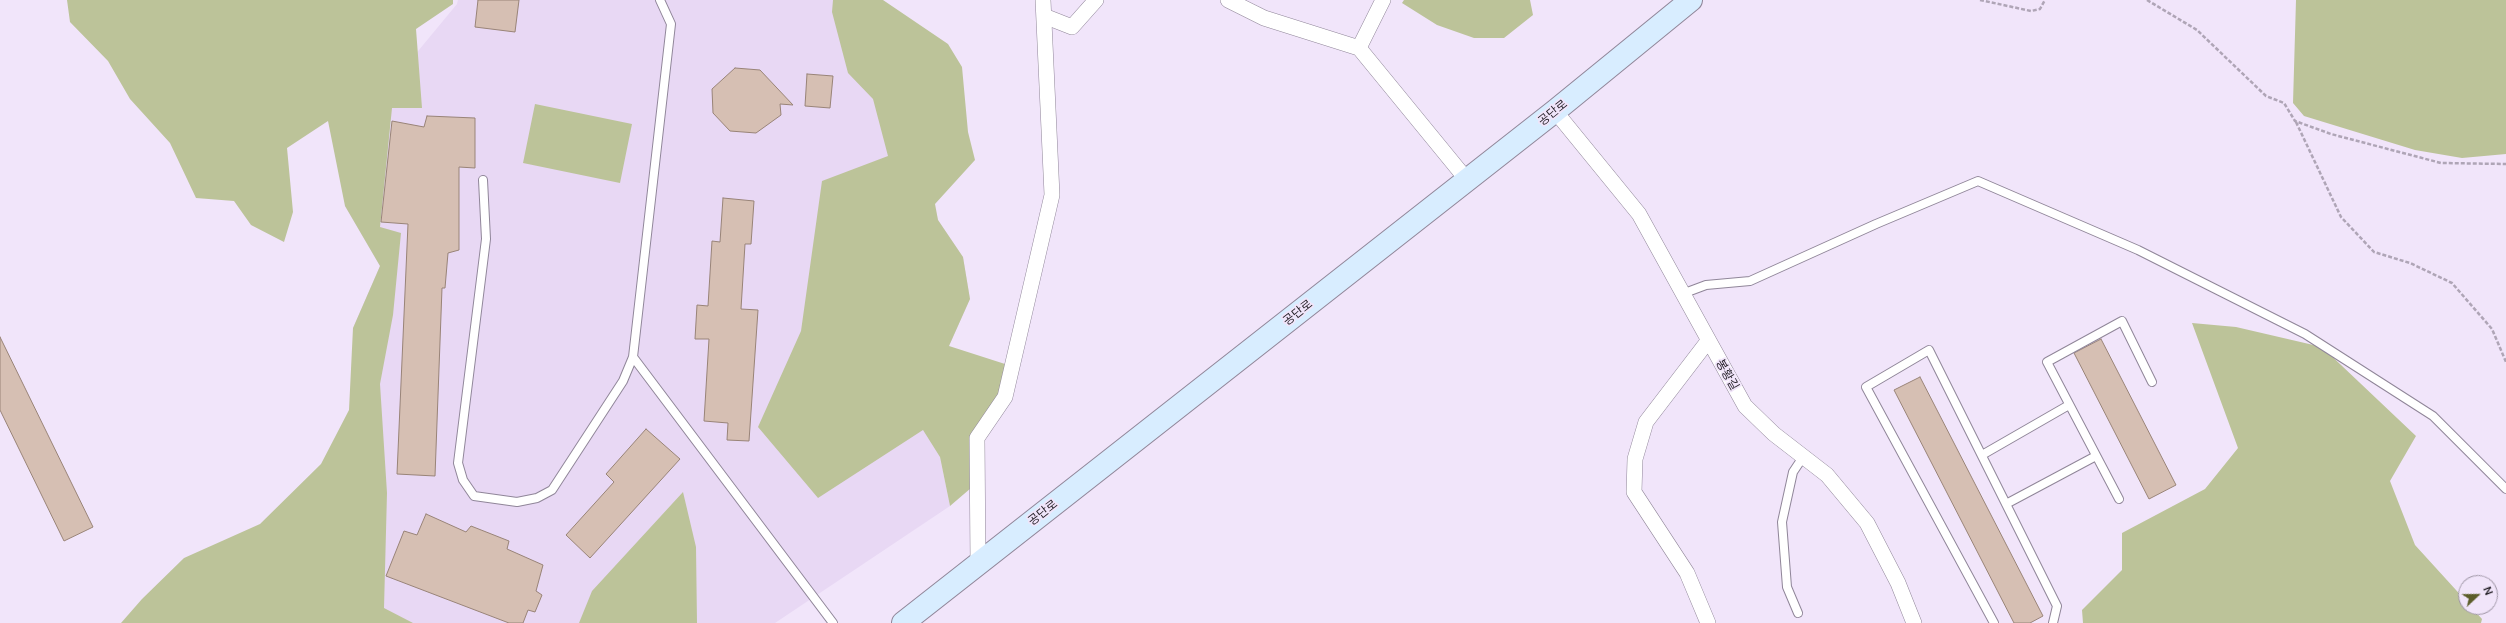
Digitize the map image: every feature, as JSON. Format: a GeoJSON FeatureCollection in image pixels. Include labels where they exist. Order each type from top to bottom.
{"type":"FeatureCollection","features":[{"type":"Feature","properties":{"kind":"street"},"geometry":{"type":"LineString","coordinates":[[978,564],[977,438],[1005,397],[1052,195],[1043,0]]}},
{"type":"Feature","properties":{"kind":"street"},"geometry":{"type":"LineString","coordinates":[[1044,16],[1072,27],[1096,0]]}},
{"type":"Feature","properties":{"kind":"street"},"geometry":{"type":"LineString","coordinates":[[1228,0],[1264,18],[1359,48],[1467,180]]}},
{"type":"Feature","properties":{"kind":"street"},"geometry":{"type":"LineString","coordinates":[[1359,48],[1382,0]]}},
{"type":"Feature","properties":{"kind":"street","name":"공단로"},"geometry":{"type":"LineString","coordinates":[[903,623],[1555,111],[1692,0]]}},
{"type":"Feature","properties":{"kind":"street","name":"봉황길"},"geometry":{"type":"LineString","coordinates":[[1555,111],[1639,214],[1745,406],[1803,457],[1827,475],[1867,523],[1898,583],[1915,622]]}},
{"type":"Feature","properties":{"kind":"street"},"geometry":{"type":"LineString","coordinates":[[1708,341],[1646,422],[1635,459],[1634,492],[1688,573],[1708,623]]}},
{"type":"Feature","properties":{"kind":"lane"},"geometry":{"type":"LineString","coordinates":[[483,180],[486,239],[458,464],[463,480],[474,496],[517,502],[537,498],[552,490],[623,381],[633,358],[671,24],[660,0]]}},
{"type":"Feature","properties":{"kind":"lane"},"geometry":{"type":"LineString","coordinates":[[1682,294],[1706,285],[1750,281],[1876,224],[1978,181],[2138,250],[2305,334],[2433,416],[2506,489]]}},
{"type":"Feature","properties":{"kind":"lane"},"geometry":{"type":"LineString","coordinates":[[2119,499],[2047,362],[2122,320],[2152,382]]}},
{"type":"Feature","properties":{"kind":"lane"},"geometry":{"type":"LineString","coordinates":[[1994,623],[1866,387],[1929,350],[2057,606],[2053,623]]}},
{"type":"Feature","properties":{"kind":"lane"},"geometry":{"type":"LineString","coordinates":[[633,358],[834,623]]}},
{"type":"Feature","properties":{"kind":"lane"},"geometry":{"type":"LineString","coordinates":[[1982,455],[2069,405]]}},
{"type":"Feature","properties":{"kind":"lane"},"geometry":{"type":"LineString","coordinates":[[2006,504],[2096,456]]}},
{"type":"Feature","properties":{"kind":"lane"},"geometry":{"type":"LineString","coordinates":[[1798,614],[1787,587],[1782,522],[1793,472],[1803,457]]}},
{"type":"Feature","properties":{"kind":"path"},"geometry":{"type":"LineString","coordinates":[[1980,0],[2031,11],[2040,9],[2045,0]]}},
{"type":"Feature","properties":{"kind":"path"},"geometry":{"type":"LineString","coordinates":[[2147,0],[2197,30],[2266,96],[2284,103],[2295,121],[2340,217],[2374,252],[2410,263],[2452,283],[2492,329],[2506,362]]}},
{"type":"Feature","properties":{"kind":"path"},"geometry":{"type":"LineString","coordinates":[[2295,121],[2331,134],[2442,163],[2506,164]]}},
{"type":"Feature","properties":{"kind":"shaded area"},"geometry":{"type":"Polygon","coordinates":[[[458,0],[850,0],[898,51],[938,220],[963,257],[970,299],[949,346],[940,457],[950,506],[775,623],[320,623],[362,521],[353,328],[380,266],[345,206],[380,97],[457,4],[458,0]]]}},
{"type":"Feature","properties":{"kind":"green space"},"geometry":{"type":"Polygon","coordinates":[[[67,0],[453,0],[453,4],[416,29],[422,108],[392,108],[380,227],[401,233],[393,315],[380,384],[387,493],[384,608],[413,623],[121,623],[142,599],[184,558],[260,524],[321,464],[349,410],[353,328],[380,266],[345,206],[328,121],[287,148],[293,212],[284,242],[251,225],[234,201],[196,198],[170,143],[130,99],[108,61],[70,22],[67,0]]]}},
{"type":"Feature","properties":{"kind":"green space"},"geometry":{"type":"Polygon","coordinates":[[[833,0],[883,0],[948,44],[962,67],[968,132],[975,160],[935,204],[938,220],[963,257],[970,299],[949,346],[1005,364],[998,395],[973,434],[971,488],[950,506],[940,457],[923,430],[818,498],[758,427],[801,331],[822,181],[888,156],[873,99],[848,73],[832,12],[833,0]]]}},
{"type":"Feature","properties":{"kind":"green space"},"geometry":{"type":"Polygon","coordinates":[[[1404,0],[1530,0],[1533,15],[1504,38],[1474,38],[1437,25],[1402,3],[1404,0]]]}},
{"type":"Feature","properties":{"kind":"green space"},"geometry":{"type":"Polygon","coordinates":[[[2296,0],[2506,0],[2506,154],[2462,158],[2415,150],[2304,116],[2293,103],[2296,0]]]}},
{"type":"Feature","properties":{"kind":"green space"},"geometry":{"type":"Polygon","coordinates":[[[535,104],[632,124],[620,183],[523,163],[535,104]]]}},
{"type":"Feature","properties":{"kind":"green space"},"geometry":{"type":"Polygon","coordinates":[[[2192,323],[2236,327],[2322,347],[2416,436],[2390,481],[2415,545],[2458,592],[2458,615],[2478,615],[2482,619],[2481,623],[2083,623],[2082,610],[2122,570],[2122,533],[2205,489],[2238,448],[2192,323]]]}},
{"type":"Feature","properties":{"kind":"green space"},"geometry":{"type":"Polygon","coordinates":[[[683,492],[696,547],[697,623],[579,623],[592,591],[683,492]]]}},
{"type":"Feature","properties":{"kind":"building"},"geometry":{"type":"Polygon","coordinates":[[[478,0],[519,0],[515,32],[475,27],[478,0]]]}},
{"type":"Feature","properties":{"kind":"building"},"geometry":{"type":"Polygon","coordinates":[[[735,68],[760,70],[793,105],[780,104],[781,115],[756,133],[730,131],[713,113],[712,89],[735,68]]]}},
{"type":"Feature","properties":{"kind":"building"},"geometry":{"type":"Polygon","coordinates":[[[807,74],[833,76],[830,108],[805,106],[807,74]]]}},
{"type":"Feature","properties":{"kind":"building"},"geometry":{"type":"Polygon","coordinates":[[[427,116],[475,118],[475,168],[459,167],[459,250],[448,253],[445,288],[442,288],[435,476],[397,474],[408,224],[381,222],[392,121],[424,127],[427,116]]]}},
{"type":"Feature","properties":{"kind":"building"},"geometry":{"type":"Polygon","coordinates":[[[723,198],[754,201],[751,244],[745,244],[741,309],[758,310],[749,441],[727,440],[728,423],[704,421],[709,339],[695,339],[697,305],[708,306],[712,241],[720,242],[723,198]]]}},
{"type":"Feature","properties":{"kind":"building"},"geometry":{"type":"Polygon","coordinates":[[[0,337],[93,527],[64,541],[0,410],[0,337]]]}},
{"type":"Feature","properties":{"kind":"building"},"geometry":{"type":"Polygon","coordinates":[[[2101,339],[2176,485],[2149,499],[2074,353],[2101,339]]]}},
{"type":"Feature","properties":{"kind":"building"},"geometry":{"type":"Polygon","coordinates":[[[1920,377],[2043,616],[2030,623],[2014,623],[1894,390],[1920,377]]]}},
{"type":"Feature","properties":{"kind":"building"},"geometry":{"type":"Polygon","coordinates":[[[646,429],[680,459],[590,558],[566,535],[614,482],[606,474],[646,429]]]}},
{"type":"Feature","properties":{"kind":"building"},"geometry":{"type":"Polygon","coordinates":[[[426,514],[466,532],[471,526],[509,541],[507,549],[543,565],[536,591],[542,595],[535,612],[528,610],[523,623],[509,623],[386,576],[404,531],[417,535],[426,514]]]}}]}
